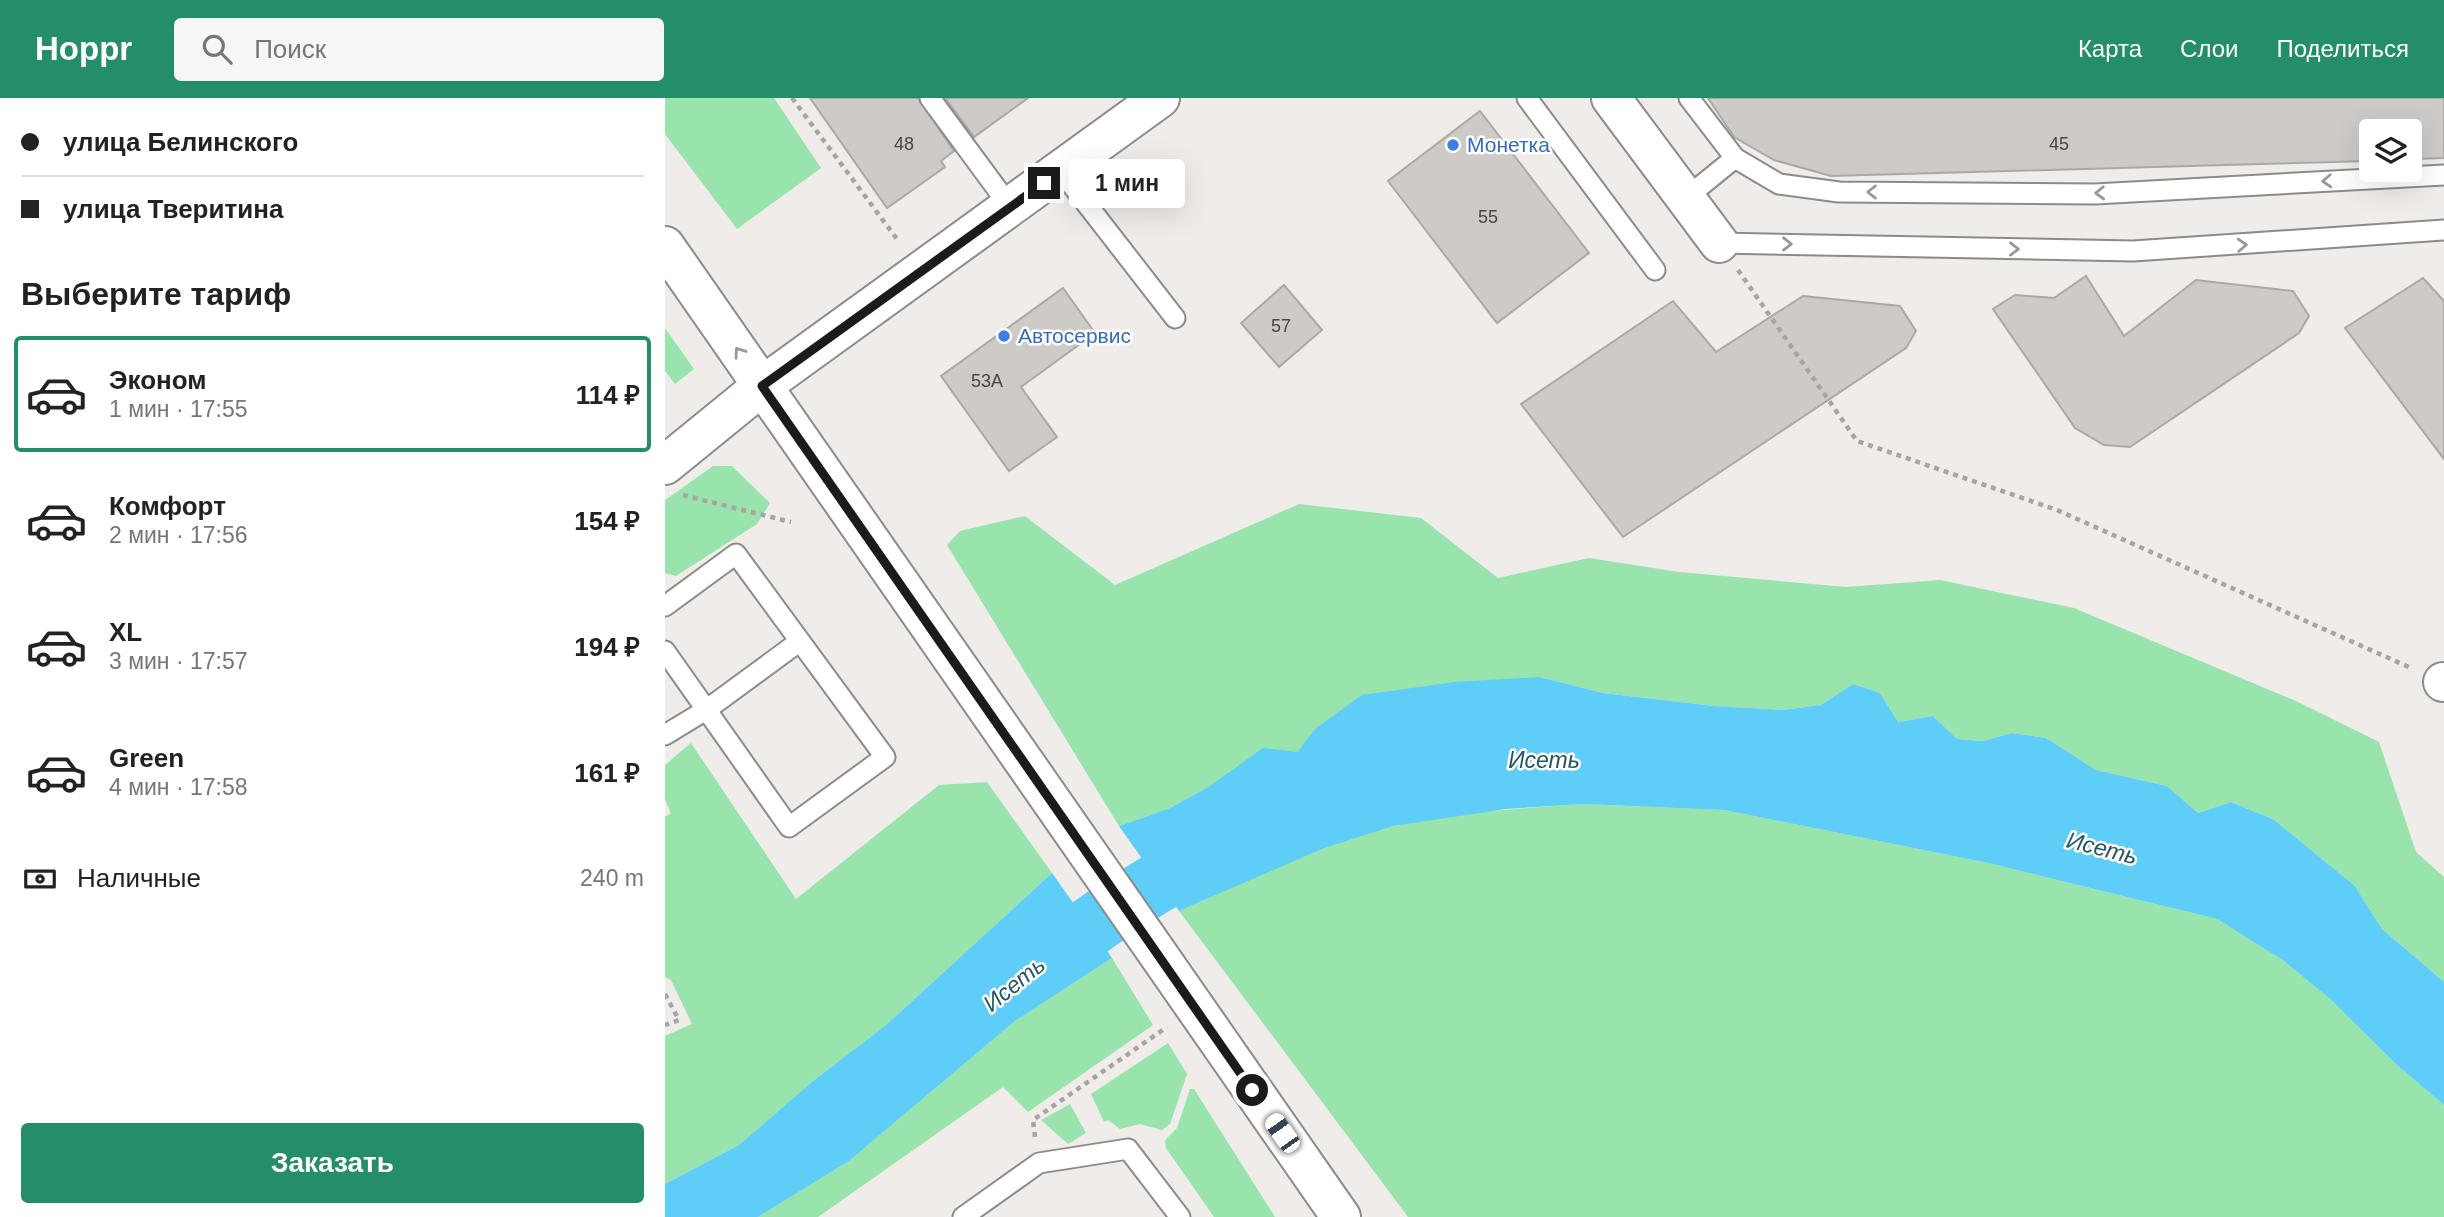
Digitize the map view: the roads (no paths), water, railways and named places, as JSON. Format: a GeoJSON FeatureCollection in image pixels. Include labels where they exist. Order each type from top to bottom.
{"type":"FeatureCollection","features":[{"type":"Feature","properties":{"kind":"main road"},"geometry":{"type":"LineString","coordinates":[[671,467],[762,386],[1160,98]]}},
{"type":"Feature","properties":{"kind":"main road"},"geometry":{"type":"LineString","coordinates":[[1611,98],[1719,243]]}},
{"type":"Feature","properties":{"kind":"main road"},"geometry":{"type":"LineString","coordinates":[[665,246],[1143,937],[1341,1217]]}},
{"type":"Feature","properties":{"kind":"lane"},"geometry":{"type":"LineString","coordinates":[[930,98],[1011,208]]}},
{"type":"Feature","properties":{"kind":"lane"},"geometry":{"type":"LineString","coordinates":[[1527,98],[1655,270]]}},
{"type":"Feature","properties":{"kind":"lane"},"geometry":{"type":"LineString","coordinates":[[1689,98],[1735,158],[1779,184],[1839,192],[2095,194],[2444,175]]}},
{"type":"Feature","properties":{"kind":"lane"},"geometry":{"type":"LineString","coordinates":[[1686,197],[1735,158]]}},
{"type":"Feature","properties":{"kind":"lane"},"geometry":{"type":"LineString","coordinates":[[1061,171],[1175,318]]}},
{"type":"Feature","properties":{"kind":"lane"},"geometry":{"type":"LineString","coordinates":[[1719,243],[2133,251],[2307,242],[2444,230]]}},
{"type":"Feature","properties":{"kind":"lane"},"geometry":{"type":"LineString","coordinates":[[665,606],[736,554],[884,757],[789,827],[665,651]]}},
{"type":"Feature","properties":{"kind":"lane"},"geometry":{"type":"LineString","coordinates":[[665,735],[800,641]]}},
{"type":"Feature","properties":{"kind":"lane"},"geometry":{"type":"LineString","coordinates":[[963,1217],[1038,1163],[1128,1149],[1180,1217]]}},
{"type":"Feature","properties":{"kind":"water"},"geometry":{"type":"Polygon","coordinates":[[[1540,677],[1603,693],[1714,706],[1783,710],[1821,705],[1853,684],[1880,693],[1898,722],[1933,716],[1957,739],[1983,741],[2012,733],[2046,738],[2096,770],[2167,786],[2198,813],[2231,802],[2273,819],[2355,886],[2382,929],[2444,982],[2444,1105],[2398,1066],[2330,999],[2284,961],[2217,919],[1988,863],[1724,810],[1582,804],[1506,809],[1393,826],[1324,848],[1179,911],[1119,826],[1170,808],[1210,786],[1263,748],[1297,752],[1315,729],[1362,695],[1455,682],[1540,677]]]}},
{"type":"Feature","properties":{"kind":"water"},"geometry":{"type":"Polygon","coordinates":[[[1052,873],[1112,958],[1015,1021],[849,1161],[758,1217],[665,1217],[665,1184],[739,1145],[813,1081],[886,1025],[1052,873]]]}},
{"type":"Feature","properties":{"kind":"waterway","name":"Исеть"},"geometry":{"type":"LineString","coordinates":[[1024,977],[1123,904],[1176,872],[1231,844]]}},
{"type":"Feature","properties":{"kind":"place","name":"Монетка"},"geometry":{"type":"Point","coordinates":[1453,145]}},
{"type":"Feature","properties":{"kind":"place","name":"Автосервис"},"geometry":{"type":"Point","coordinates":[1004,336]}}]}
